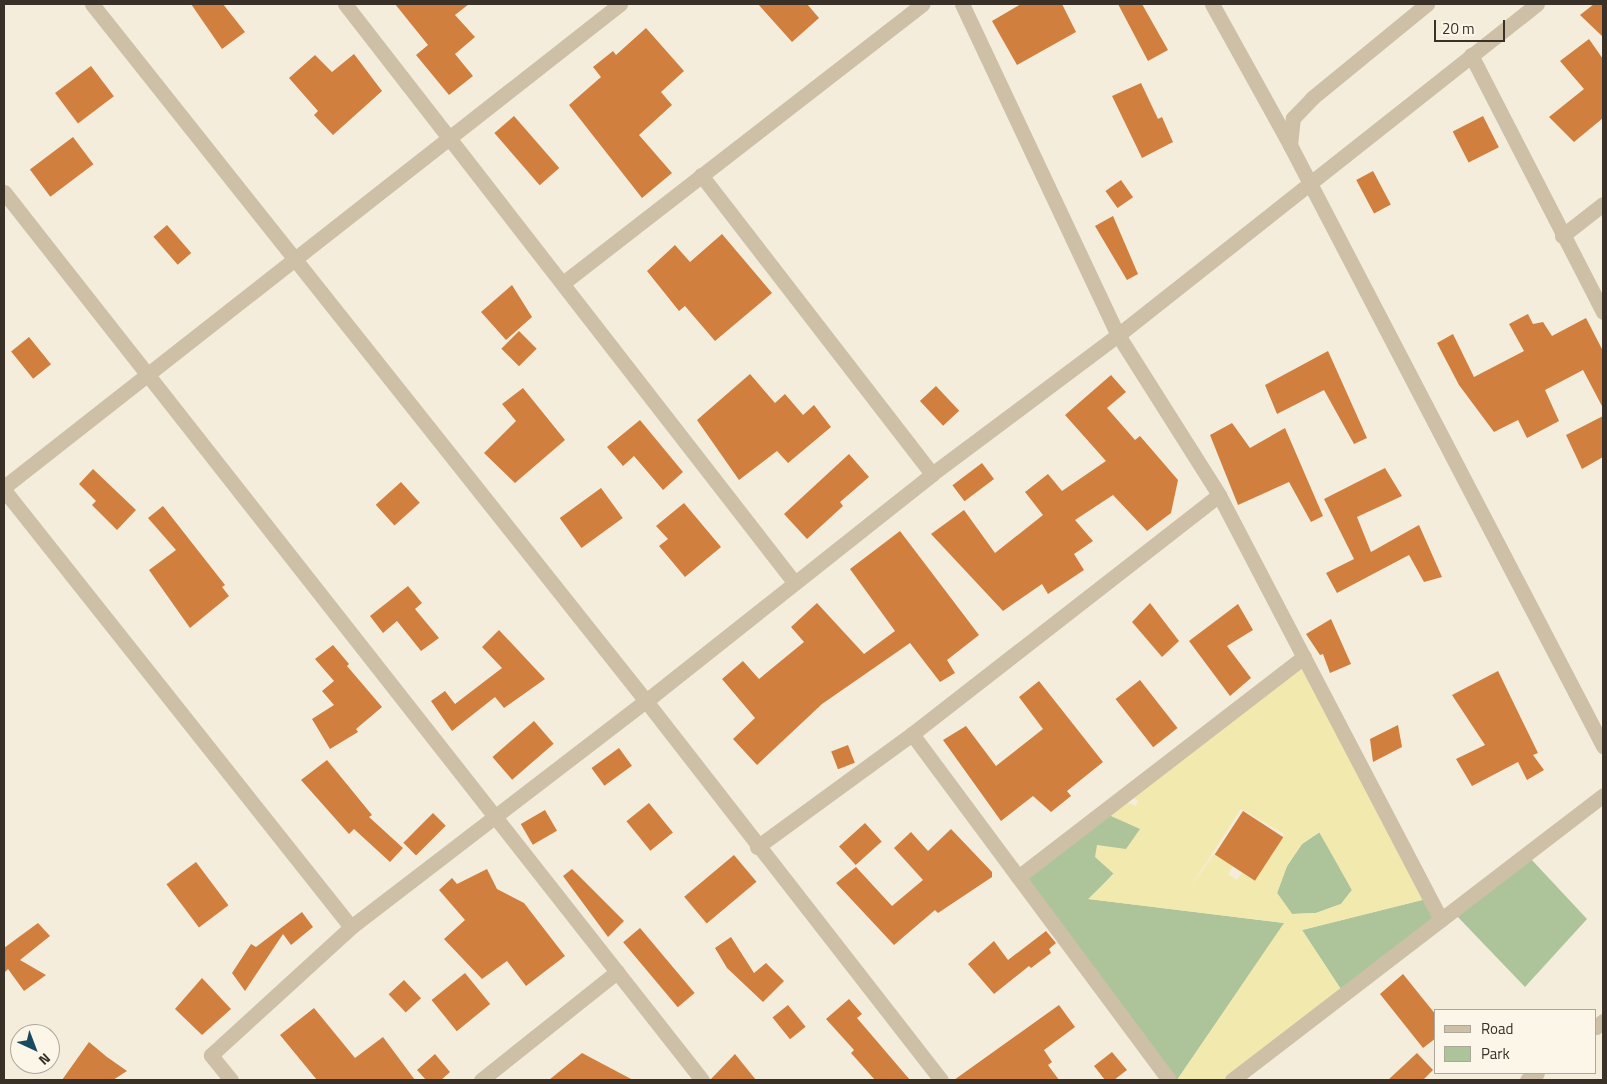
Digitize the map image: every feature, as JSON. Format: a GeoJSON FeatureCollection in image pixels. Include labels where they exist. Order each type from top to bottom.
{"type":"FeatureCollection","features":[{"type":"Feature","properties":{"kind":"street"},"geometry":{"type":"LineString","coordinates":[[92,4],[646,701],[757,847],[941,1080]]}},
{"type":"Feature","properties":{"kind":"street"},"geometry":{"type":"LineString","coordinates":[[345,4],[794,582]]}},
{"type":"Feature","properties":{"kind":"street"},"geometry":{"type":"LineString","coordinates":[[351,927],[4,488],[620,4]]}},
{"type":"Feature","properties":{"kind":"street"},"geometry":{"type":"LineString","coordinates":[[562,283],[923,4]]}},
{"type":"Feature","properties":{"kind":"street"},"geometry":{"type":"LineString","coordinates":[[962,4],[1118,335],[1219,495],[1441,920]]}},
{"type":"Feature","properties":{"kind":"street"},"geometry":{"type":"LineString","coordinates":[[1212,4],[1290,145],[1603,746]]}},
{"type":"Feature","properties":{"kind":"street"},"geometry":{"type":"LineString","coordinates":[[1290,145],[1293,118],[1312,98],[1427,4]]}},
{"type":"Feature","properties":{"kind":"street"},"geometry":{"type":"LineString","coordinates":[[231,1080],[210,1055],[351,927],[646,701],[932,474],[1118,335],[1309,182],[1537,4]]}},
{"type":"Feature","properties":{"kind":"street"},"geometry":{"type":"LineString","coordinates":[[1471,55],[1562,236],[1603,312]]}},
{"type":"Feature","properties":{"kind":"street"},"geometry":{"type":"LineString","coordinates":[[701,175],[932,474]]}},
{"type":"Feature","properties":{"kind":"street"},"geometry":{"type":"LineString","coordinates":[[4,192],[702,1080]]}},
{"type":"Feature","properties":{"kind":"street"},"geometry":{"type":"LineString","coordinates":[[1562,236],[1603,204]]}},
{"type":"Feature","properties":{"kind":"street"},"geometry":{"type":"LineString","coordinates":[[757,847],[912,734],[1219,495]]}},
{"type":"Feature","properties":{"kind":"street"},"geometry":{"type":"LineString","coordinates":[[1018,876],[1304,657]]}},
{"type":"Feature","properties":{"kind":"street"},"geometry":{"type":"LineString","coordinates":[[912,734],[1169,1080]]}},
{"type":"Feature","properties":{"kind":"street"},"geometry":{"type":"LineString","coordinates":[[1232,1080],[1603,795]]}},
{"type":"Feature","properties":{"kind":"street"},"geometry":{"type":"LineString","coordinates":[[481,1080],[617,972]]}},
{"type":"Feature","properties":{"kind":"green space"},"geometry":{"type":"Polygon","coordinates":[[[1102,812],[1141,828],[1114,873],[1089,899],[1285,923],[1177,1080],[1169,1080],[1018,877],[1102,812]]]}},
{"type":"Feature","properties":{"kind":"green space"},"geometry":{"type":"Polygon","coordinates":[[[1320,832],[1352,890],[1341,904],[1316,913],[1292,914],[1277,893],[1287,866],[1302,844],[1320,832]]]}},
{"type":"Feature","properties":{"kind":"green space"},"geometry":{"type":"Polygon","coordinates":[[[1530,858],[1587,919],[1525,987],[1455,914],[1530,858]]]}},
{"type":"Feature","properties":{"kind":"green space"},"geometry":{"type":"Polygon","coordinates":[[[1430,898],[1441,920],[1344,994],[1302,930],[1430,898]]]}},
{"type":"Feature","properties":{"kind":"sand"},"geometry":{"type":"Polygon","coordinates":[[[1304,657],[1430,898],[1302,930],[1344,994],[1232,1080],[1177,1080],[1284,923],[1088,899],[1114,874],[1095,857],[1097,845],[1126,849],[1140,829],[1102,812],[1119,799],[1136,806],[1138,801],[1130,794],[1304,657]],[[1241,809],[1188,891],[1214,854],[1233,866],[1228,874],[1237,880],[1242,873],[1254,880],[1284,834],[1241,809]],[[1319,832],[1302,844],[1287,866],[1277,893],[1292,914],[1316,913],[1341,904],[1352,890],[1319,832]]]}},
{"type":"Feature","properties":{"kind":"building"},"geometry":{"type":"Polygon","coordinates":[[[191,4],[223,4],[245,32],[222,49],[191,4]]]}},
{"type":"Feature","properties":{"kind":"building"},"geometry":{"type":"Polygon","coordinates":[[[395,4],[469,4],[455,15],[475,37],[455,54],[473,76],[449,95],[416,55],[428,45],[395,4]]]}},
{"type":"Feature","properties":{"kind":"building"},"geometry":{"type":"Polygon","coordinates":[[[758,4],[807,4],[819,18],[792,42],[758,4]]]}},
{"type":"Feature","properties":{"kind":"building"},"geometry":{"type":"Polygon","coordinates":[[[1021,4],[1062,4],[1076,32],[1017,65],[992,21],[1021,4]]]}},
{"type":"Feature","properties":{"kind":"building"},"geometry":{"type":"Polygon","coordinates":[[[1118,4],[1142,4],[1168,50],[1148,61],[1118,4]]]}},
{"type":"Feature","properties":{"kind":"building"},"geometry":{"type":"Polygon","coordinates":[[[1594,4],[1603,4],[1603,37],[1580,15],[1594,4]]]}},
{"type":"Feature","properties":{"kind":"building"},"geometry":{"type":"Polygon","coordinates":[[[646,28],[684,71],[661,92],[672,105],[639,135],[672,173],[642,198],[569,105],[601,77],[593,67],[613,51],[616,55],[646,28]]]}},
{"type":"Feature","properties":{"kind":"building"},"geometry":{"type":"Polygon","coordinates":[[[1589,39],[1603,59],[1603,118],[1574,142],[1549,117],[1584,89],[1560,61],[1589,39]]]}},
{"type":"Feature","properties":{"kind":"building"},"geometry":{"type":"Polygon","coordinates":[[[354,54],[382,91],[333,135],[314,115],[318,111],[289,78],[315,55],[332,72],[354,54]]]}},
{"type":"Feature","properties":{"kind":"building"},"geometry":{"type":"Polygon","coordinates":[[[91,66],[114,96],[78,123],[55,93],[91,66]]]}},
{"type":"Feature","properties":{"kind":"building"},"geometry":{"type":"Polygon","coordinates":[[[1141,83],[1158,119],[1162,117],[1173,142],[1142,158],[1112,96],[1141,83]]]}},
{"type":"Feature","properties":{"kind":"building"},"geometry":{"type":"Polygon","coordinates":[[[514,116],[559,168],[540,185],[494,133],[514,116]]]}},
{"type":"Feature","properties":{"kind":"building"},"geometry":{"type":"Polygon","coordinates":[[[1483,116],[1499,147],[1469,163],[1453,131],[1483,116]]]}},
{"type":"Feature","properties":{"kind":"building"},"geometry":{"type":"Polygon","coordinates":[[[73,137],[93,164],[50,197],[30,169],[73,137]]]}},
{"type":"Feature","properties":{"kind":"building"},"geometry":{"type":"Polygon","coordinates":[[[1373,171],[1391,205],[1374,213],[1356,180],[1373,171]]]}},
{"type":"Feature","properties":{"kind":"building"},"geometry":{"type":"Polygon","coordinates":[[[1121,180],[1133,197],[1117,208],[1105,191],[1121,180]]]}},
{"type":"Feature","properties":{"kind":"building"},"geometry":{"type":"Polygon","coordinates":[[[1113,216],[1138,274],[1127,280],[1095,226],[1113,216]]]}},
{"type":"Feature","properties":{"kind":"building"},"geometry":{"type":"Polygon","coordinates":[[[167,225],[191,253],[178,265],[153,237],[167,225]]]}},
{"type":"Feature","properties":{"kind":"building"},"geometry":{"type":"Polygon","coordinates":[[[722,234],[772,293],[715,341],[685,306],[679,311],[647,271],[675,245],[690,262],[722,234]]]}},
{"type":"Feature","properties":{"kind":"building"},"geometry":{"type":"Polygon","coordinates":[[[512,285],[532,317],[506,340],[481,312],[512,285]]]}},
{"type":"Feature","properties":{"kind":"building"},"geometry":{"type":"Polygon","coordinates":[[[1528,314],[1533,324],[1543,322],[1552,336],[1586,318],[1603,351],[1603,408],[1583,370],[1545,390],[1559,421],[1527,438],[1518,420],[1494,432],[1459,385],[1437,343],[1453,334],[1474,377],[1524,351],[1509,324],[1528,314]]]}},
{"type":"Feature","properties":{"kind":"building"},"geometry":{"type":"Polygon","coordinates":[[[519,331],[537,349],[519,366],[501,349],[519,331]]]}},
{"type":"Feature","properties":{"kind":"building"},"geometry":{"type":"Polygon","coordinates":[[[29,337],[51,364],[33,379],[11,351],[29,337]]]}},
{"type":"Feature","properties":{"kind":"building"},"geometry":{"type":"Polygon","coordinates":[[[1328,351],[1367,438],[1354,444],[1324,390],[1277,414],[1265,385],[1328,351]]]}},
{"type":"Feature","properties":{"kind":"building"},"geometry":{"type":"Polygon","coordinates":[[[750,374],[775,403],[785,394],[803,415],[814,405],[831,427],[788,463],[777,451],[739,480],[697,420],[750,374]]]}},
{"type":"Feature","properties":{"kind":"building"},"geometry":{"type":"Polygon","coordinates":[[[1111,375],[1126,392],[1107,408],[1135,440],[1140,436],[1178,480],[1171,513],[1147,531],[1113,495],[1075,520],[1093,541],[1074,554],[1084,570],[1048,594],[1042,584],[1003,611],[931,534],[964,510],[995,553],[1043,515],[1025,492],[1048,474],[1062,491],[1106,461],[1065,415],[1111,375]]]}},
{"type":"Feature","properties":{"kind":"building"},"geometry":{"type":"Polygon","coordinates":[[[936,386],[959,411],[943,426],[920,401],[936,386]]]}},
{"type":"Feature","properties":{"kind":"building"},"geometry":{"type":"Polygon","coordinates":[[[523,388],[565,440],[515,483],[484,453],[516,421],[502,404],[523,388]]]}},
{"type":"Feature","properties":{"kind":"building"},"geometry":{"type":"Polygon","coordinates":[[[1603,416],[1603,457],[1582,469],[1566,435],[1603,416]]]}},
{"type":"Feature","properties":{"kind":"building"},"geometry":{"type":"Polygon","coordinates":[[[640,420],[683,472],[663,490],[634,456],[623,466],[607,447],[640,420]]]}},
{"type":"Feature","properties":{"kind":"building"},"geometry":{"type":"Polygon","coordinates":[[[1232,423],[1250,448],[1285,428],[1323,516],[1311,522],[1289,482],[1238,505],[1210,435],[1232,423]]]}},
{"type":"Feature","properties":{"kind":"building"},"geometry":{"type":"Polygon","coordinates":[[[849,454],[869,477],[840,502],[843,506],[807,539],[784,514],[849,454]]]}},
{"type":"Feature","properties":{"kind":"building"},"geometry":{"type":"Polygon","coordinates":[[[982,463],[994,479],[964,501],[952,485],[982,463]]]}},
{"type":"Feature","properties":{"kind":"building"},"geometry":{"type":"Polygon","coordinates":[[[1385,468],[1402,496],[1357,517],[1371,552],[1419,525],[1442,577],[1424,582],[1409,555],[1337,593],[1326,573],[1354,559],[1324,499],[1385,468]]]}},
{"type":"Feature","properties":{"kind":"building"},"geometry":{"type":"Polygon","coordinates":[[[93,469],[136,510],[117,530],[92,505],[96,501],[79,484],[93,469]]]}},
{"type":"Feature","properties":{"kind":"building"},"geometry":{"type":"Polygon","coordinates":[[[401,482],[420,503],[394,526],[376,505],[401,482]]]}},
{"type":"Feature","properties":{"kind":"building"},"geometry":{"type":"Polygon","coordinates":[[[601,488],[623,518],[581,548],[560,518],[601,488]]]}},
{"type":"Feature","properties":{"kind":"building"},"geometry":{"type":"Polygon","coordinates":[[[684,503],[721,547],[685,577],[659,546],[668,539],[656,526],[684,503]]]}},
{"type":"Feature","properties":{"kind":"building"},"geometry":{"type":"Polygon","coordinates":[[[163,506],[225,585],[222,587],[229,596],[190,628],[149,570],[176,550],[148,518],[163,506]]]}},
{"type":"Feature","properties":{"kind":"building"},"geometry":{"type":"Polygon","coordinates":[[[900,531],[979,635],[947,660],[955,673],[940,682],[910,643],[822,704],[757,765],[733,739],[755,718],[722,679],[743,661],[759,679],[804,642],[791,627],[817,603],[864,654],[895,631],[850,569],[900,531]]]}},
{"type":"Feature","properties":{"kind":"building"},"geometry":{"type":"Polygon","coordinates":[[[408,586],[422,603],[415,609],[439,638],[421,651],[397,621],[383,633],[370,616],[408,586]]]}},
{"type":"Feature","properties":{"kind":"building"},"geometry":{"type":"Polygon","coordinates":[[[1150,603],[1179,641],[1162,657],[1132,622],[1150,603]]]}},
{"type":"Feature","properties":{"kind":"building"},"geometry":{"type":"Polygon","coordinates":[[[1238,604],[1253,630],[1227,646],[1251,678],[1230,696],[1189,641],[1238,604]]]}},
{"type":"Feature","properties":{"kind":"building"},"geometry":{"type":"Polygon","coordinates":[[[1331,619],[1351,664],[1330,673],[1323,654],[1320,655],[1306,634],[1331,619]]]}},
{"type":"Feature","properties":{"kind":"building"},"geometry":{"type":"Polygon","coordinates":[[[499,630],[545,679],[504,708],[495,697],[452,731],[431,701],[445,691],[455,704],[502,668],[482,647],[499,630]]]}},
{"type":"Feature","properties":{"kind":"building"},"geometry":{"type":"Polygon","coordinates":[[[333,645],[349,664],[347,666],[382,707],[356,729],[358,732],[330,749],[312,719],[334,705],[322,691],[334,681],[315,659],[333,645]]]}},
{"type":"Feature","properties":{"kind":"building"},"geometry":{"type":"Polygon","coordinates":[[[1498,671],[1538,753],[1533,755],[1544,770],[1527,780],[1518,762],[1472,786],[1456,759],[1485,745],[1452,695],[1498,671]]]}},
{"type":"Feature","properties":{"kind":"building"},"geometry":{"type":"Polygon","coordinates":[[[1140,680],[1178,728],[1153,747],[1116,699],[1140,680]]]}},
{"type":"Feature","properties":{"kind":"building"},"geometry":{"type":"Polygon","coordinates":[[[1039,681],[1103,762],[1067,791],[1071,796],[1051,812],[1033,796],[1001,821],[943,740],[966,726],[996,766],[1043,729],[1019,697],[1039,681]]]}},
{"type":"Feature","properties":{"kind":"building"},"geometry":{"type":"Polygon","coordinates":[[[534,721],[554,744],[512,780],[492,757],[534,721]]]}},
{"type":"Feature","properties":{"kind":"building"},"geometry":{"type":"Polygon","coordinates":[[[1398,725],[1402,747],[1373,762],[1370,739],[1398,725]]]}},
{"type":"Feature","properties":{"kind":"building"},"geometry":{"type":"Polygon","coordinates":[[[848,745],[855,763],[838,769],[831,751],[848,745]]]}},
{"type":"Feature","properties":{"kind":"building"},"geometry":{"type":"Polygon","coordinates":[[[619,748],[632,766],[604,786],[591,768],[619,748]]]}},
{"type":"Feature","properties":{"kind":"building"},"geometry":{"type":"Polygon","coordinates":[[[327,760],[372,815],[369,817],[403,848],[390,862],[354,829],[349,834],[301,780],[327,760]]]}},
{"type":"Feature","properties":{"kind":"building"},"geometry":{"type":"Polygon","coordinates":[[[649,803],[673,833],[650,851],[626,821],[649,803]]]}},
{"type":"Feature","properties":{"kind":"building"},"geometry":{"type":"Polygon","coordinates":[[[545,810],[557,831],[533,845],[521,824],[545,810]]]}},
{"type":"Feature","properties":{"kind":"building"},"geometry":{"type":"Polygon","coordinates":[[[1243,811],[1283,837],[1255,881],[1215,855],[1243,811]]]}},
{"type":"Feature","properties":{"kind":"building"},"geometry":{"type":"Polygon","coordinates":[[[433,813],[446,826],[416,855],[403,843],[433,813]]]}},
{"type":"Feature","properties":{"kind":"building"},"geometry":{"type":"Polygon","coordinates":[[[865,823],[882,842],[856,865],[839,846],[865,823]]]}},
{"type":"Feature","properties":{"kind":"building"},"geometry":{"type":"Polygon","coordinates":[[[951,829],[992,872],[992,877],[938,913],[935,910],[894,945],[836,883],[856,867],[892,906],[923,880],[894,848],[911,832],[928,851],[951,829]]]}},
{"type":"Feature","properties":{"kind":"building"},"geometry":{"type":"Polygon","coordinates":[[[734,855],[756,882],[707,924],[684,897],[734,855]]]}},
{"type":"Feature","properties":{"kind":"building"},"geometry":{"type":"Polygon","coordinates":[[[196,862],[228,905],[199,927],[166,884],[196,862]]]}},
{"type":"Feature","properties":{"kind":"building"},"geometry":{"type":"Polygon","coordinates":[[[487,869],[497,889],[524,903],[565,956],[526,986],[507,961],[482,979],[444,939],[465,920],[439,890],[452,878],[457,884],[487,869]]]}},
{"type":"Feature","properties":{"kind":"building"},"geometry":{"type":"Polygon","coordinates":[[[572,869],[624,921],[608,937],[563,876],[572,869]]]}},
{"type":"Feature","properties":{"kind":"building"},"geometry":{"type":"Polygon","coordinates":[[[302,912],[313,927],[291,945],[283,934],[245,991],[232,973],[251,944],[256,947],[302,912]]]}},
{"type":"Feature","properties":{"kind":"building"},"geometry":{"type":"Polygon","coordinates":[[[38,923],[50,936],[20,960],[46,975],[24,991],[8,969],[4,973],[4,948],[38,923]]]}},
{"type":"Feature","properties":{"kind":"building"},"geometry":{"type":"Polygon","coordinates":[[[640,928],[695,993],[678,1007],[623,942],[640,928]]]}},
{"type":"Feature","properties":{"kind":"building"},"geometry":{"type":"Polygon","coordinates":[[[1046,931],[1056,943],[1049,949],[1051,953],[1031,968],[1029,966],[994,994],[968,964],[994,941],[1008,960],[1046,931]]]}},
{"type":"Feature","properties":{"kind":"building"},"geometry":{"type":"Polygon","coordinates":[[[731,937],[754,973],[766,963],[784,981],[763,1002],[727,968],[715,948],[731,937]]]}},
{"type":"Feature","properties":{"kind":"building"},"geometry":{"type":"Polygon","coordinates":[[[465,973],[490,1004],[457,1031],[432,1000],[465,973]]]}},
{"type":"Feature","properties":{"kind":"building"},"geometry":{"type":"Polygon","coordinates":[[[1403,974],[1434,1013],[1434,1040],[1423,1048],[1380,994],[1403,974]]]}},
{"type":"Feature","properties":{"kind":"building"},"geometry":{"type":"Polygon","coordinates":[[[202,978],[231,1009],[202,1035],[175,1009],[202,978]]]}},
{"type":"Feature","properties":{"kind":"building"},"geometry":{"type":"Polygon","coordinates":[[[404,980],[421,998],[406,1013],[389,994],[404,980]]]}},
{"type":"Feature","properties":{"kind":"building"},"geometry":{"type":"Polygon","coordinates":[[[849,999],[862,1014],[857,1018],[910,1080],[875,1080],[851,1053],[854,1050],[826,1019],[849,999]]]}},
{"type":"Feature","properties":{"kind":"building"},"geometry":{"type":"Polygon","coordinates":[[[788,1005],[806,1027],[790,1039],[772,1018],[788,1005]]]}},
{"type":"Feature","properties":{"kind":"building"},"geometry":{"type":"Polygon","coordinates":[[[1059,1005],[1075,1027],[1044,1050],[1052,1062],[1048,1065],[1059,1080],[954,1080],[1059,1005]]]}},
{"type":"Feature","properties":{"kind":"building"},"geometry":{"type":"Polygon","coordinates":[[[314,1008],[355,1058],[383,1037],[415,1080],[317,1080],[280,1035],[314,1008]]]}},
{"type":"Feature","properties":{"kind":"building"},"geometry":{"type":"Polygon","coordinates":[[[89,1042],[127,1071],[113,1080],[62,1080],[89,1042]]]}},
{"type":"Feature","properties":{"kind":"building"},"geometry":{"type":"Polygon","coordinates":[[[1112,1052],[1127,1070],[1114,1080],[1105,1080],[1094,1066],[1112,1052]]]}},
{"type":"Feature","properties":{"kind":"building"},"geometry":{"type":"Polygon","coordinates":[[[582,1053],[633,1080],[549,1080],[582,1053]]]}},
{"type":"Feature","properties":{"kind":"building"},"geometry":{"type":"Polygon","coordinates":[[[1417,1053],[1433,1070],[1423,1080],[1388,1080],[1417,1053]]]}},
{"type":"Feature","properties":{"kind":"building"},"geometry":{"type":"Polygon","coordinates":[[[435,1054],[450,1072],[441,1080],[426,1080],[417,1070],[435,1054]]]}},
{"type":"Feature","properties":{"kind":"building"},"geometry":{"type":"Polygon","coordinates":[[[735,1054],[756,1080],[711,1080],[711,1079],[735,1054]]]}}]}
